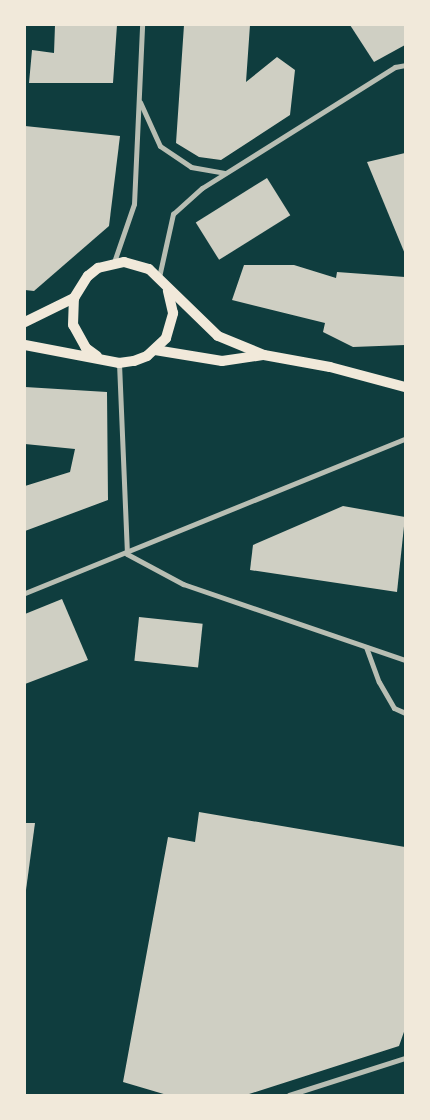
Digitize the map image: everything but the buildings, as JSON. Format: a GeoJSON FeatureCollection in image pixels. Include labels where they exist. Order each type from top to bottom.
{"type":"FeatureCollection","features":[{"type":"Feature","properties":{"kind":"main road"},"geometry":{"type":"LineString","coordinates":[[97,356],[86,348],[73,325],[74,298],[88,276],[114,262],[137,264],[159,277],[167,288],[218,336],[264,355],[330,367],[405,387]]}},
{"type":"Feature","properties":{"kind":"main road"},"geometry":{"type":"LineString","coordinates":[[25,345],[97,356],[119,362],[134,361],[156,350],[171,326],[173,313],[167,288]]}},
{"type":"Feature","properties":{"kind":"main road"},"geometry":{"type":"LineString","coordinates":[[25,322],[74,298]]}},
{"type":"Feature","properties":{"kind":"main road"},"geometry":{"type":"LineString","coordinates":[[156,350],[222,361],[264,355]]}},
{"type":"Feature","properties":{"kind":"street"},"geometry":{"type":"LineString","coordinates":[[114,262],[134,204],[142,25]]}},
{"type":"Feature","properties":{"kind":"street"},"geometry":{"type":"LineString","coordinates":[[159,277],[173,214],[224,173],[395,67],[405,65]]}},
{"type":"Feature","properties":{"kind":"street"},"geometry":{"type":"LineString","coordinates":[[139,99],[160,146],[191,167],[224,173]]}},
{"type":"Feature","properties":{"kind":"street"},"geometry":{"type":"LineString","coordinates":[[119,362],[127,554]]}},
{"type":"Feature","properties":{"kind":"street"},"geometry":{"type":"LineString","coordinates":[[25,593],[127,554],[405,439]]}},
{"type":"Feature","properties":{"kind":"street"},"geometry":{"type":"LineString","coordinates":[[127,554],[183,584],[405,660]]}},
{"type":"Feature","properties":{"kind":"street"},"geometry":{"type":"LineString","coordinates":[[366,646],[379,682],[394,708],[405,713]]}},
{"type":"Feature","properties":{"kind":"street"},"geometry":{"type":"LineString","coordinates":[[290,1095],[405,1058]]}}]}
